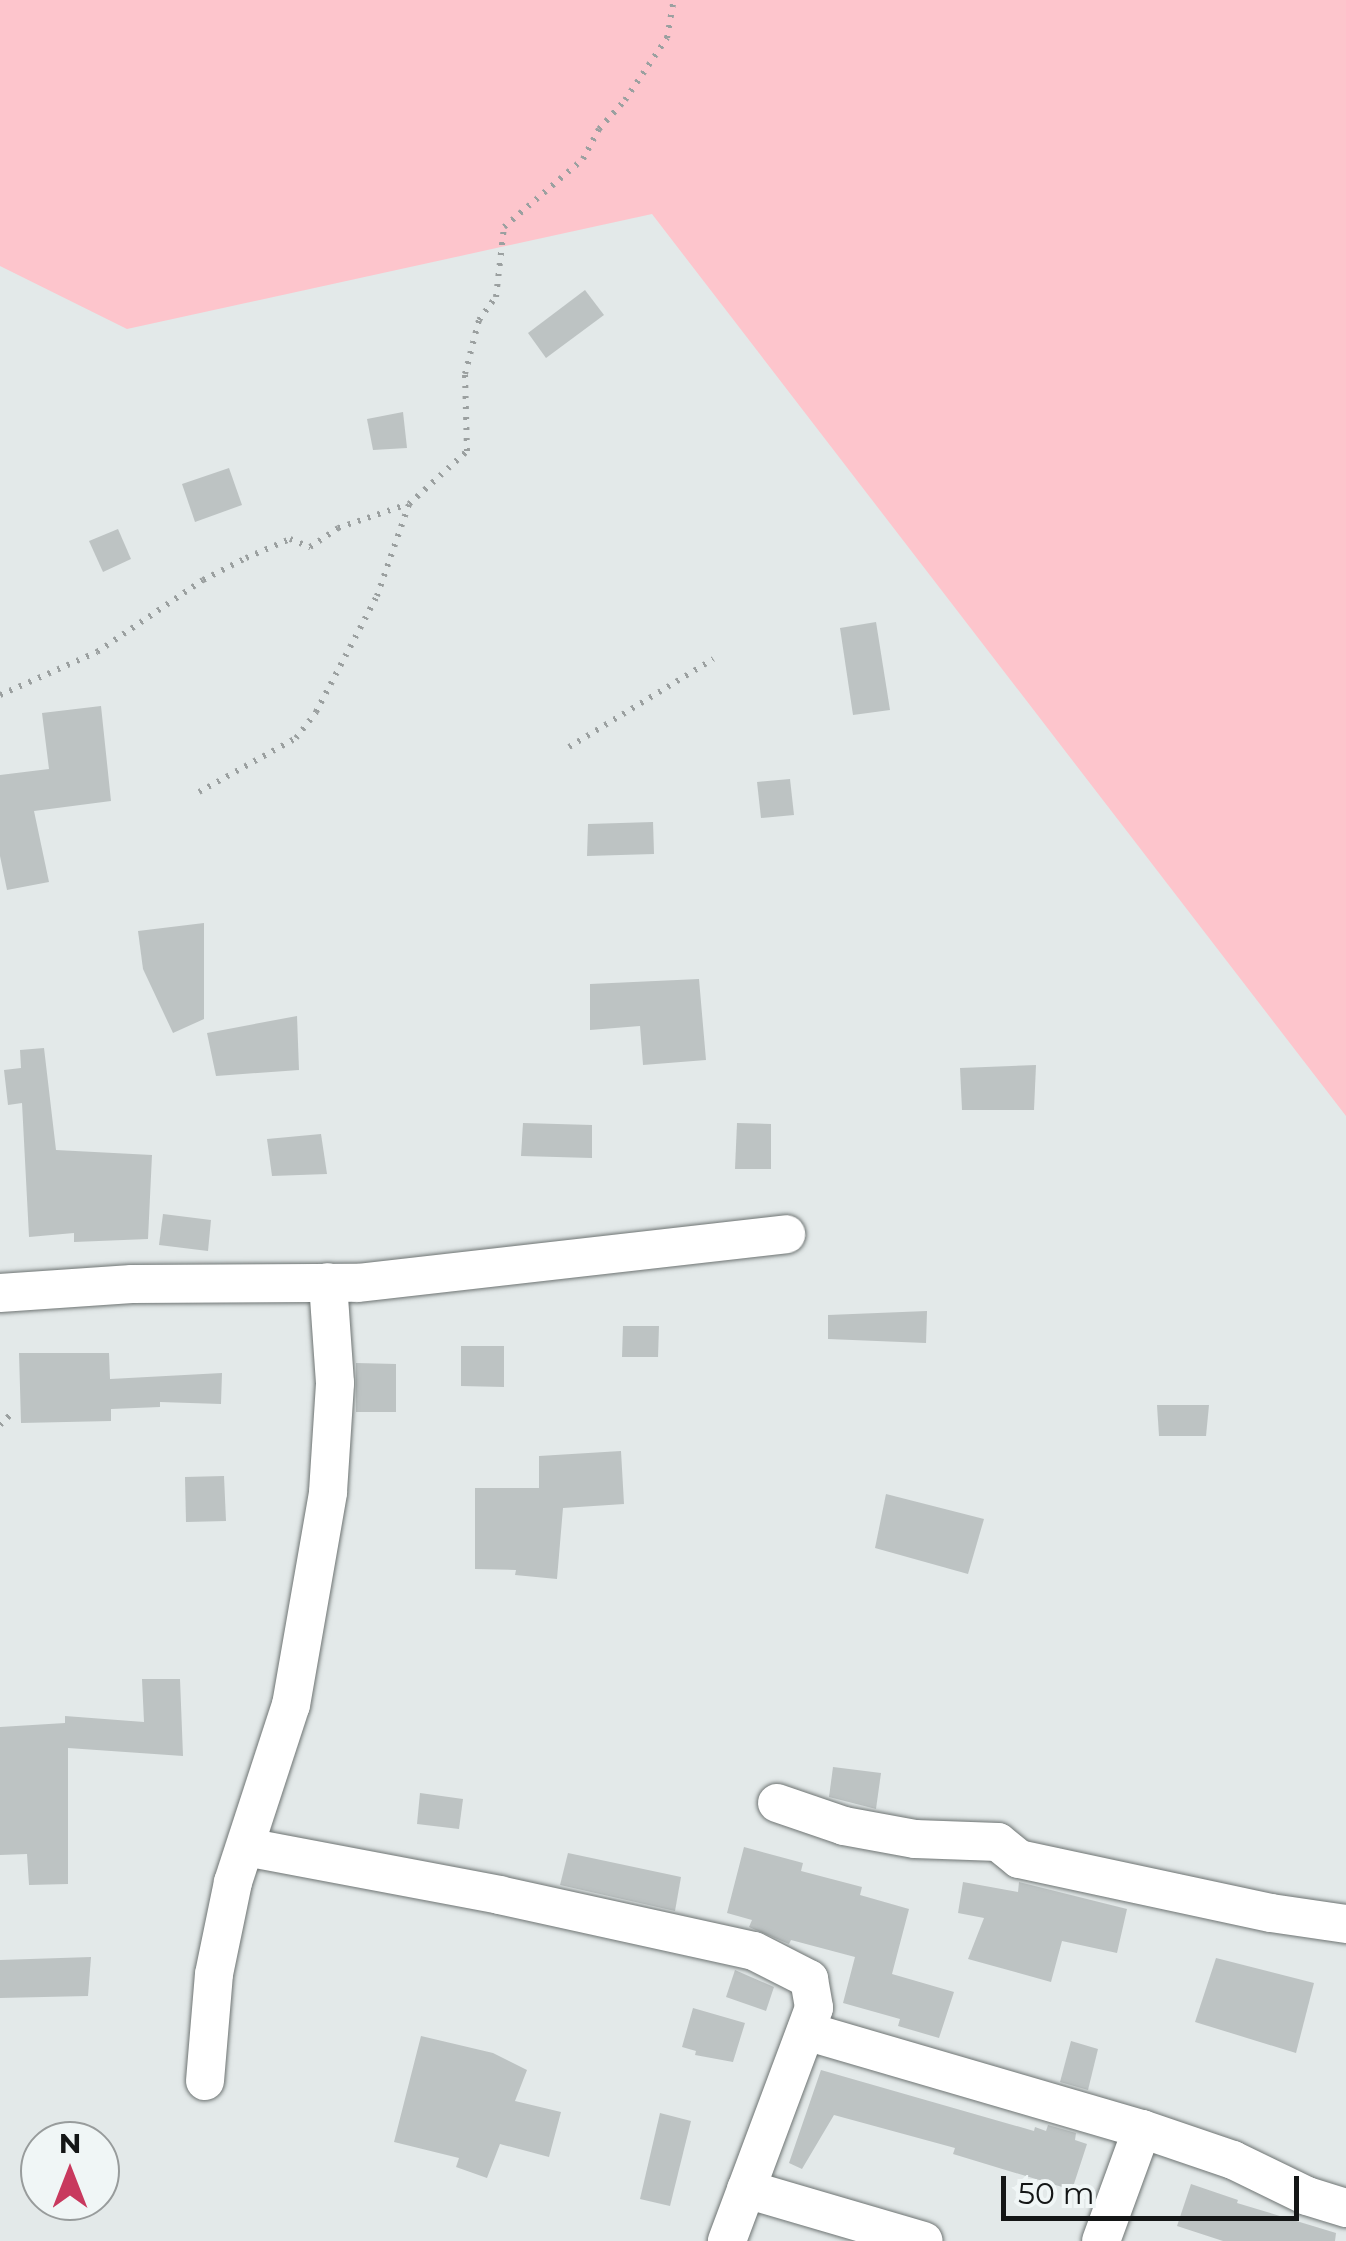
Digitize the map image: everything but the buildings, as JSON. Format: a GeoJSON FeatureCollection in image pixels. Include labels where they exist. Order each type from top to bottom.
{"type":"FeatureCollection","features":[{"type":"Feature","properties":{"kind":"street"},"geometry":{"type":"LineString","coordinates":[[0,1294],[132,1284],[328,1282],[470,1272],[786,1234]]}},
{"type":"Feature","properties":{"kind":"street"},"geometry":{"type":"LineString","coordinates":[[205,2080],[214,1974],[233,1882],[291,1705],[328,1492],[335,1383],[328,1282]]}},
{"type":"Feature","properties":{"kind":"street"},"geometry":{"type":"LineString","coordinates":[[776,1802],[844,1826],[915,1840],[998,1842],[1018,1859],[1270,1913],[1346,1924]]}},
{"type":"Feature","properties":{"kind":"street"},"geometry":{"type":"LineString","coordinates":[[246,1848],[499,1895],[754,1952],[808,1979],[814,2008],[726,2241]]}},
{"type":"Feature","properties":{"kind":"street"},"geometry":{"type":"LineString","coordinates":[[806,2031],[1142,2129],[1232,2160],[1306,2196],[1346,2208]]}},
{"type":"Feature","properties":{"kind":"street"},"geometry":{"type":"LineString","coordinates":[[1101,2241],[1142,2129]]}},
{"type":"Feature","properties":{"kind":"street"},"geometry":{"type":"LineString","coordinates":[[746,2189],[924,2241]]}},
{"type":"Feature","properties":{"kind":"path"},"geometry":{"type":"LineString","coordinates":[[0,695],[97,652],[203,580],[246,558],[290,540],[310,548],[338,528],[409,504],[467,451],[465,374],[480,320],[496,297],[504,227],[584,160],[598,129],[625,100],[666,38],[674,0]]}},
{"type":"Feature","properties":{"kind":"path"},"geometry":{"type":"LineString","coordinates":[[199,792],[296,738],[316,712],[377,596],[409,504]]}},
{"type":"Feature","properties":{"kind":"path"},"geometry":{"type":"LineString","coordinates":[[569,747],[713,659]]}},
{"type":"Feature","properties":{"kind":"path"},"geometry":{"type":"LineString","coordinates":[[0,1425],[10,1415]]}},
{"type":"Feature","properties":{"kind":"shaded area"},"geometry":{"type":"Polygon","coordinates":[[[0,0],[1346,0],[1346,1116],[652,214],[127,329],[0,266],[0,0]]]}}]}
